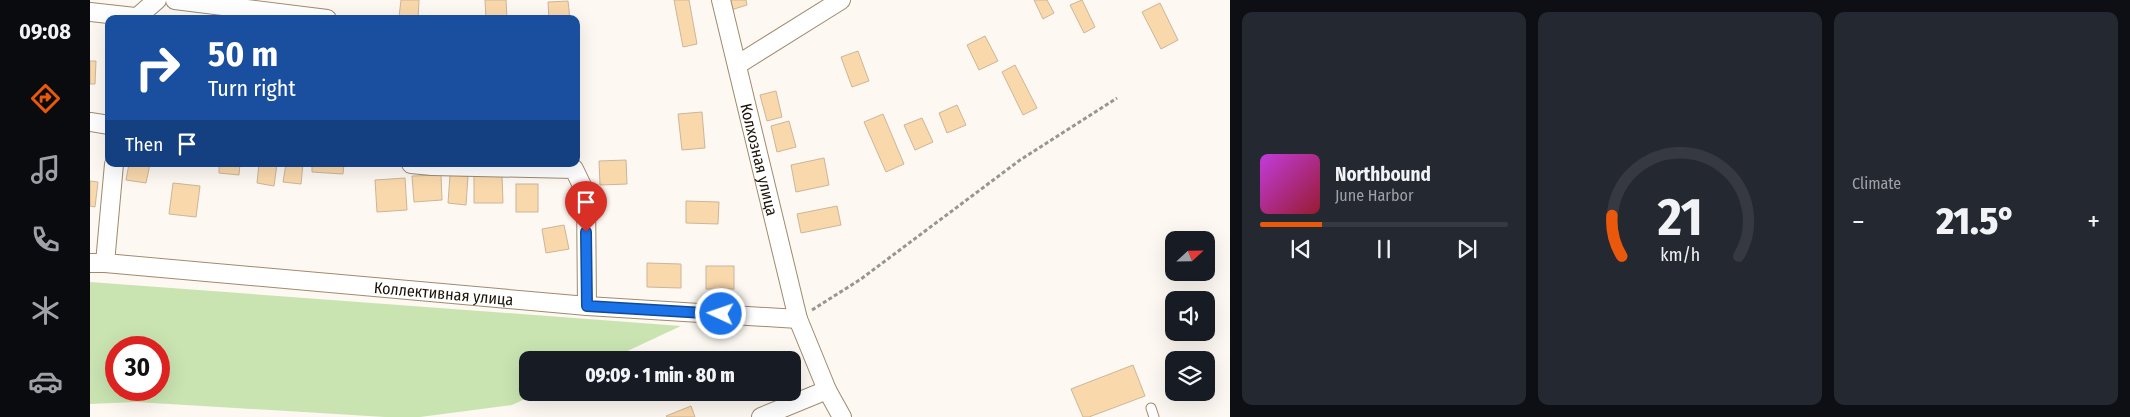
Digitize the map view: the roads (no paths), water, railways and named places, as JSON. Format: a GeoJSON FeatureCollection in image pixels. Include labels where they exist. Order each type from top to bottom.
{"type":"FeatureCollection","features":[{"type":"Feature","properties":{"kind":"street"},"geometry":{"type":"LineString","coordinates":[[139,15],[157,0]]}},
{"type":"Feature","properties":{"kind":"street"},"geometry":{"type":"LineString","coordinates":[[175,0],[295,15]]}},
{"type":"Feature","properties":{"kind":"street","name":"Колхозная улица"},"geometry":{"type":"LineString","coordinates":[[721,0],[798,319],[827,390],[842,417]]}},
{"type":"Feature","properties":{"kind":"street"},"geometry":{"type":"LineString","coordinates":[[737,65],[841,0]]}},
{"type":"Feature","properties":{"kind":"street"},"geometry":{"type":"LineString","coordinates":[[90,12],[112,15]]}},
{"type":"Feature","properties":{"kind":"street"},"geometry":{"type":"LineString","coordinates":[[90,122],[105,124]]}},
{"type":"Feature","properties":{"kind":"street"},"geometry":{"type":"LineString","coordinates":[[97,263],[113,167]]}},
{"type":"Feature","properties":{"kind":"street"},"geometry":{"type":"LineString","coordinates":[[468,167],[574,170],[586,194],[587,306]]}},
{"type":"Feature","properties":{"kind":"street","name":"Коллективная улица"},"geometry":{"type":"LineString","coordinates":[[97,263],[587,306],[798,319]]}},
{"type":"Feature","properties":{"kind":"street"},"geometry":{"type":"LineString","coordinates":[[761,417],[827,390]]}}]}
